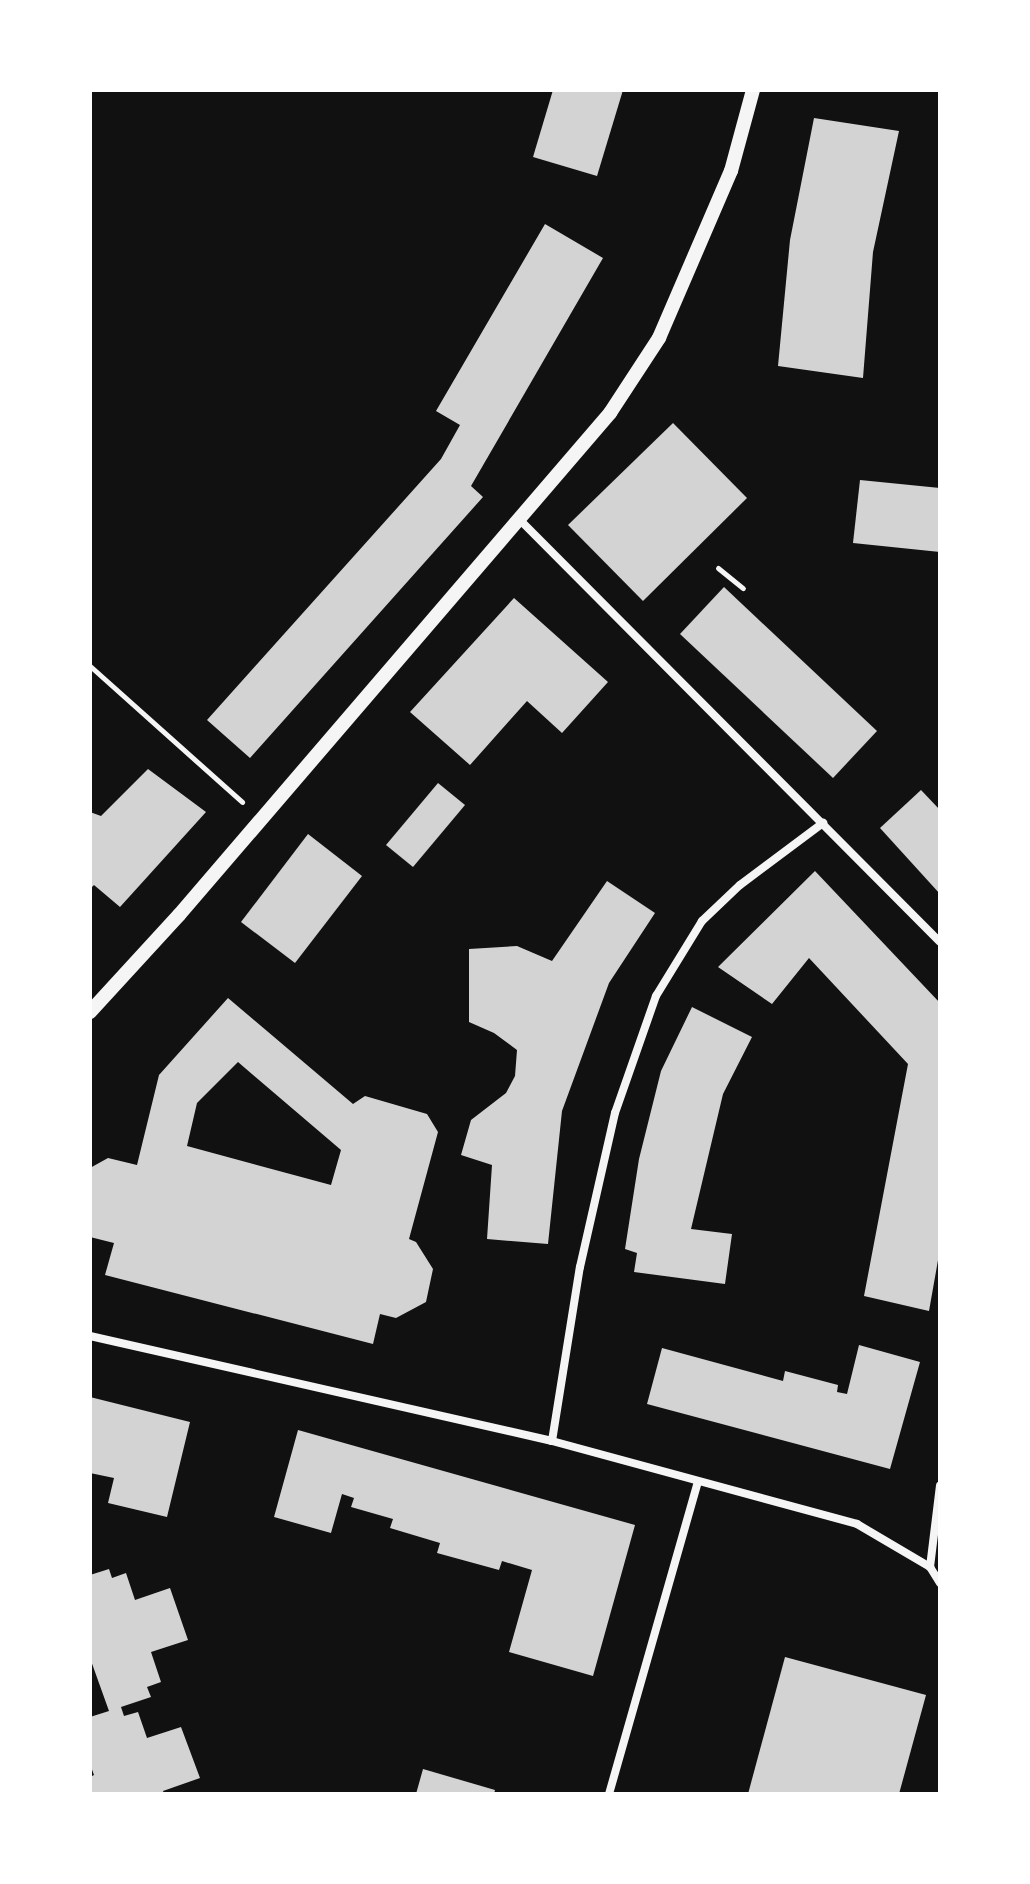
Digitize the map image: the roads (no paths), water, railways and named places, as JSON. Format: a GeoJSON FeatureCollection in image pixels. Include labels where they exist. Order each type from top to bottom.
{"type":"FeatureCollection","features":[{"type":"Feature","properties":{"kind":"street"},"geometry":{"type":"LineString","coordinates":[[90,1012],[610,413],[659,338],[731,171],[753,90]]}},
{"type":"Feature","properties":{"kind":"street"},"geometry":{"type":"LineString","coordinates":[[520,520],[940,942]]}},
{"type":"Feature","properties":{"kind":"street"},"geometry":{"type":"LineString","coordinates":[[552,1441],[580,1267],[615,1113],[656,996],[702,921],[740,885],[823,823]]}},
{"type":"Feature","properties":{"kind":"street"},"geometry":{"type":"LineString","coordinates":[[90,1336],[552,1441],[857,1524],[930,1567],[940,1583]]}},
{"type":"Feature","properties":{"kind":"street"},"geometry":{"type":"LineString","coordinates":[[609,1794],[698,1481]]}},
{"type":"Feature","properties":{"kind":"street"},"geometry":{"type":"LineString","coordinates":[[930,1567],[940,1486]]}}]}
